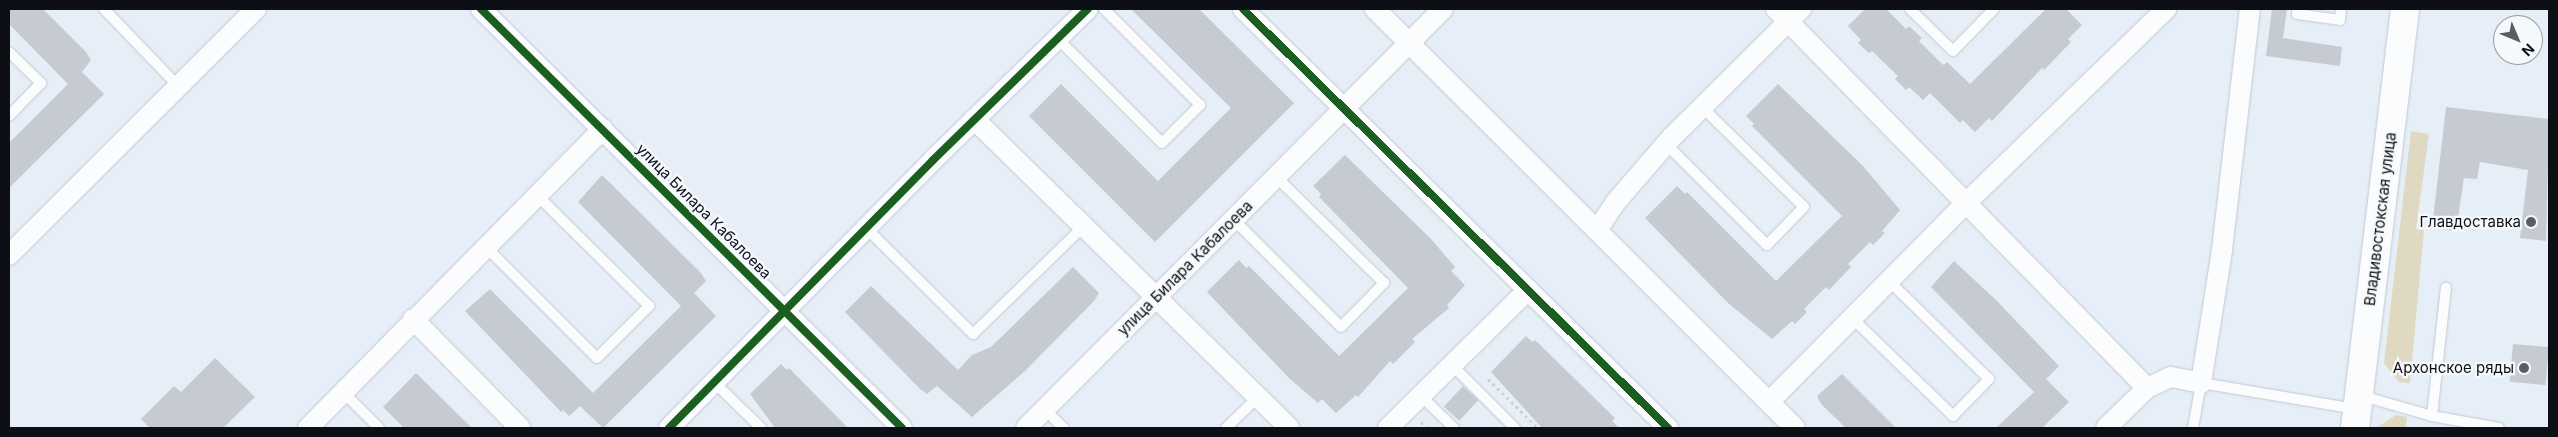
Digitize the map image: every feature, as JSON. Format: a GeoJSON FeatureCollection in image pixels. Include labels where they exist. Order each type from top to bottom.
{"type":"FeatureCollection","features":[{"type":"Feature","properties":{"kind":"main road","name":"Владивостокская улица"},"geometry":{"type":"LineString","coordinates":[[2357,411],[2405,9]]}},
{"type":"Feature","properties":{"kind":"street"},"geometry":{"type":"LineString","coordinates":[[9,255],[256,9]]}},
{"type":"Feature","properties":{"kind":"street","name":"улица Билара Кабалоева"},"geometry":{"type":"LineString","coordinates":[[481,9],[902,428]]}},
{"type":"Feature","properties":{"kind":"street"},"geometry":{"type":"LineString","coordinates":[[672,427],[714,382],[974,119],[1088,9]]}},
{"type":"Feature","properties":{"kind":"street"},"geometry":{"type":"LineString","coordinates":[[1243,9],[1668,428]]}},
{"type":"Feature","properties":{"kind":"street"},"geometry":{"type":"LineString","coordinates":[[1376,9],[1795,428]]}},
{"type":"Feature","properties":{"kind":"street","name":"улица Билара Кабалоева"},"geometry":{"type":"LineString","coordinates":[[1026,428],[1156,295],[1234,220],[1443,9]]}},
{"type":"Feature","properties":{"kind":"street"},"geometry":{"type":"LineString","coordinates":[[2106,428],[2147,388],[2171,377],[2201,383],[2222,250],[2250,9]]}},
{"type":"Feature","properties":{"kind":"street"},"geometry":{"type":"LineString","coordinates":[[1597,230],[1615,203],[1666,144],[1788,13],[1966,203],[2147,388]]}},
{"type":"Feature","properties":{"kind":"street"},"geometry":{"type":"LineString","coordinates":[[1769,402],[2154,13]]}},
{"type":"Feature","properties":{"kind":"street"},"geometry":{"type":"LineString","coordinates":[[974,119],[1156,295],[1289,428]]}},
{"type":"Feature","properties":{"kind":"street"},"geometry":{"type":"LineString","coordinates":[[308,428],[485,246],[603,129]]}},
{"type":"Feature","properties":{"kind":"street"},"geometry":{"type":"LineString","coordinates":[[1388,428],[1421,396],[1458,372],[1528,290]]}},
{"type":"Feature","properties":{"kind":"street"},"geometry":{"type":"LineString","coordinates":[[413,319],[520,428]]}},
{"type":"Feature","properties":{"kind":"lane"},"geometry":{"type":"LineString","coordinates":[[104,9],[178,86]]}},
{"type":"Feature","properties":{"kind":"lane"},"geometry":{"type":"LineString","coordinates":[[1057,38],[1162,143],[1200,105],[1104,9]]}},
{"type":"Feature","properties":{"kind":"lane"},"geometry":{"type":"LineString","coordinates":[[1910,9],[1953,51],[1994,9]]}},
{"type":"Feature","properties":{"kind":"lane"},"geometry":{"type":"LineString","coordinates":[[2298,9],[2297,14],[2340,20],[2341,9]]}},
{"type":"Feature","properties":{"kind":"lane"},"geometry":{"type":"LineString","coordinates":[[9,52],[41,83],[9,116]]}},
{"type":"Feature","properties":{"kind":"lane"},"geometry":{"type":"LineString","coordinates":[[1666,144],[1767,245],[1804,207],[1702,107]]}},
{"type":"Feature","properties":{"kind":"lane"},"geometry":{"type":"LineString","coordinates":[[1234,220],[1341,327],[1384,284],[1276,177]]}},
{"type":"Feature","properties":{"kind":"lane"},"geometry":{"type":"LineString","coordinates":[[485,246],[597,358],[649,306],[537,195]]}},
{"type":"Feature","properties":{"kind":"lane"},"geometry":{"type":"LineString","coordinates":[[866,228],[973,334],[1084,226]]}},
{"type":"Feature","properties":{"kind":"lane"},"geometry":{"type":"LineString","coordinates":[[1852,318],[1953,416],[1989,378],[1889,281]]}},
{"type":"Feature","properties":{"kind":"lane"},"geometry":{"type":"LineString","coordinates":[[2432,416],[2446,288]]}},
{"type":"Feature","properties":{"kind":"lane"},"geometry":{"type":"LineString","coordinates":[[1458,372],[1516,428]]}},
{"type":"Feature","properties":{"kind":"lane"},"geometry":{"type":"LineString","coordinates":[[714,382],[760,428]]}},
{"type":"Feature","properties":{"kind":"lane"},"geometry":{"type":"LineString","coordinates":[[2193,428],[2201,383],[2357,411],[2432,416],[2499,428]]}},
{"type":"Feature","properties":{"kind":"lane"},"geometry":{"type":"LineString","coordinates":[[343,392],[379,428]]}},
{"type":"Feature","properties":{"kind":"lane"},"geometry":{"type":"LineString","coordinates":[[1421,396],[1454,428]]}},
{"type":"Feature","properties":{"kind":"lane"},"geometry":{"type":"LineString","coordinates":[[1226,428],[1258,397]]}},
{"type":"Feature","properties":{"kind":"lane"},"geometry":{"type":"LineString","coordinates":[[1044,409],[1064,428]]}},
{"type":"Feature","properties":{"kind":"path"},"geometry":{"type":"LineString","coordinates":[[1458,372],[1475,366],[1538,428]]}},
{"type":"Feature","properties":{"kind":"path"},"geometry":{"type":"LineString","coordinates":[[1421,421],[1428,428]]}},
{"type":"Feature","properties":{"kind":"shaded area"},"geometry":{"type":"Polygon","coordinates":[[[2411,131],[2429,134],[2416,229],[2424,230],[2410,383],[2399,382],[2384,363],[2411,131]]]}},
{"type":"Feature","properties":{"kind":"shaded area"},"geometry":{"type":"Polygon","coordinates":[[[2396,415],[2407,417],[2406,428],[2376,428],[2396,415]]]}},
{"type":"Feature","properties":{"kind":"building"},"geometry":{"type":"Polygon","coordinates":[[[9,9],[43,9],[86,52],[91,60],[82,72],[104,94],[9,188],[9,143],[68,84],[9,24],[9,9]]]}},
{"type":"Feature","properties":{"kind":"building"},"geometry":{"type":"Polygon","coordinates":[[[1131,9],[1199,9],[1294,103],[1155,242],[1029,116],[1061,84],[1158,181],[1231,108],[1131,9]]]}},
{"type":"Feature","properties":{"kind":"building"},"geometry":{"type":"Polygon","coordinates":[[[1865,9],[1886,9],[1906,29],[1909,26],[1922,38],[1919,41],[1943,65],[1947,62],[1970,84],[2046,9],[2066,9],[2082,25],[2068,39],[2071,42],[2044,70],[2042,68],[1992,121],[1989,118],[1975,132],[1963,120],[1960,123],[1930,93],[1923,100],[1909,87],[1906,90],[1895,79],[1898,76],[1872,51],[1869,53],[1858,43],[1861,40],[1848,26],[1865,9]]]}},
{"type":"Feature","properties":{"kind":"building"},"geometry":{"type":"Polygon","coordinates":[[[2272,9],[2287,9],[2283,38],[2342,47],[2340,66],[2266,56],[2272,9]]]}},
{"type":"Feature","properties":{"kind":"building"},"geometry":{"type":"Polygon","coordinates":[[[1778,84],[1863,166],[1900,210],[1882,231],[1885,233],[1873,245],[1870,242],[1848,264],[1851,267],[1829,290],[1826,287],[1804,309],[1807,312],[1795,324],[1792,321],[1772,339],[1728,303],[1645,218],[1677,186],[1685,194],[1687,192],[1776,281],[1842,216],[1752,126],[1754,124],[1746,116],[1778,84]]]}},
{"type":"Feature","properties":{"kind":"building"},"geometry":{"type":"Polygon","coordinates":[[[2446,107],[2549,119],[2546,241],[2520,238],[2528,170],[2480,162],[2477,179],[2464,178],[2456,231],[2432,228],[2446,107]]]}},
{"type":"Feature","properties":{"kind":"building"},"geometry":{"type":"Polygon","coordinates":[[[1345,155],[1431,239],[1455,267],[1451,271],[1465,285],[1447,305],[1449,308],[1412,339],[1415,342],[1393,364],[1390,361],[1358,397],[1356,395],[1336,413],[1322,399],[1318,403],[1290,379],[1207,292],[1239,260],[1246,268],[1249,266],[1339,356],[1408,288],[1319,197],[1321,194],[1313,186],[1345,155]]]}},
{"type":"Feature","properties":{"kind":"building"},"geometry":{"type":"Polygon","coordinates":[[[602,175],[701,273],[706,281],[694,293],[716,316],[603,428],[580,406],[569,416],[563,410],[561,412],[465,311],[490,289],[593,393],[681,306],[578,202],[602,175]]]}},
{"type":"Feature","properties":{"kind":"building"},"geometry":{"type":"Polygon","coordinates":[[[1954,261],[1996,300],[2059,366],[2046,379],[2069,402],[2042,428],[1996,428],[2034,392],[1931,287],[1954,261]]]}},
{"type":"Feature","properties":{"kind":"building"},"geometry":{"type":"Polygon","coordinates":[[[1073,267],[1099,293],[1094,301],[1025,371],[972,417],[937,386],[927,394],[920,389],[845,312],[871,286],[958,370],[972,355],[991,347],[1073,267]]]}},
{"type":"Feature","properties":{"kind":"building"},"geometry":{"type":"Polygon","coordinates":[[[1526,336],[1532,342],[1535,340],[1615,418],[1612,421],[1619,428],[1542,428],[1491,372],[1526,336]]]}},
{"type":"Feature","properties":{"kind":"building"},"geometry":{"type":"Polygon","coordinates":[[[2513,344],[2549,347],[2546,385],[2510,382],[2513,344]]]}},
{"type":"Feature","properties":{"kind":"building"},"geometry":{"type":"Polygon","coordinates":[[[215,358],[255,397],[223,428],[150,428],[141,419],[174,386],[181,392],[215,358]]]}},
{"type":"Feature","properties":{"kind":"building"},"geometry":{"type":"Polygon","coordinates":[[[781,364],[787,370],[789,368],[848,428],[775,428],[750,394],[781,364]]]}},
{"type":"Feature","properties":{"kind":"building"},"geometry":{"type":"Polygon","coordinates":[[[416,373],[472,428],[404,428],[383,407],[416,373]]]}},
{"type":"Feature","properties":{"kind":"building"},"geometry":{"type":"Polygon","coordinates":[[[1842,374],[1896,428],[1846,428],[1821,404],[1817,396],[1842,374]]]}},
{"type":"Feature","properties":{"kind":"building"},"geometry":{"type":"Polygon","coordinates":[[[1463,386],[1478,400],[1459,421],[1444,406],[1463,386]]]}},
{"type":"Feature","properties":{"kind":"cycle path"},"geometry":{"type":"LineString","coordinates":[[481,9],[902,428]]}},
{"type":"Feature","properties":{"kind":"cycle path"},"geometry":{"type":"LineString","coordinates":[[669,428],[933,160],[1088,9]]}},
{"type":"Feature","properties":{"kind":"cycle path"},"geometry":{"type":"LineString","coordinates":[[1243,9],[1668,428]]}},
{"type":"Feature","properties":{"kind":"place","name":"Главдоставка"},"geometry":{"type":"Point","coordinates":[2531,222]}},
{"type":"Feature","properties":{"kind":"place","name":"Архонское ряды"},"geometry":{"type":"Point","coordinates":[2524,368]}}]}
